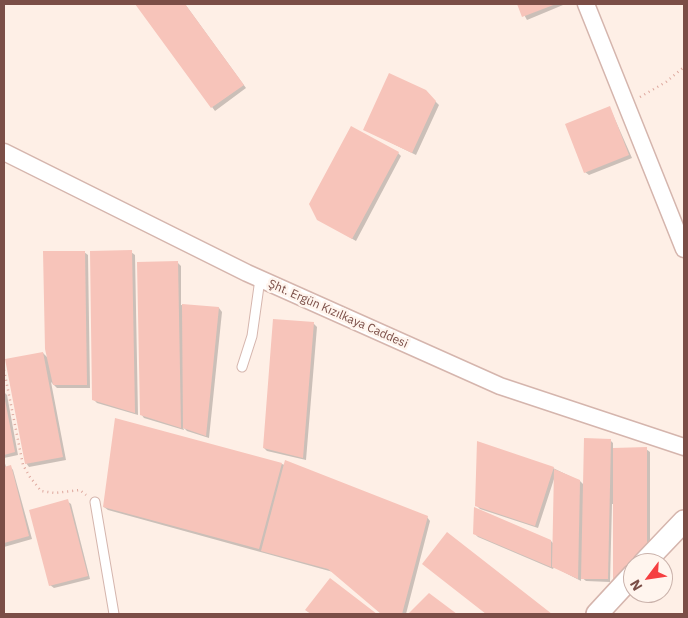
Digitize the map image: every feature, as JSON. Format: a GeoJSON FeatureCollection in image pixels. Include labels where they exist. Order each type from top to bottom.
{"type":"FeatureCollection","features":[{"type":"Feature","properties":{"kind":"street"},"geometry":{"type":"LineString","coordinates":[[586,4],[684,249]]}},
{"type":"Feature","properties":{"kind":"street","name":"Şht. Ergün Kızılkaya Caddesi"},"geometry":{"type":"LineString","coordinates":[[4,152],[260,279],[500,386],[684,446]]}},
{"type":"Feature","properties":{"kind":"street"},"geometry":{"type":"LineString","coordinates":[[654,553],[684,521]]}},
{"type":"Feature","properties":{"kind":"street"},"geometry":{"type":"LineString","coordinates":[[598,614],[623,586]]}},
{"type":"Feature","properties":{"kind":"lane"},"geometry":{"type":"LineString","coordinates":[[242,367],[252,336],[260,279]]}},
{"type":"Feature","properties":{"kind":"lane"},"geometry":{"type":"LineString","coordinates":[[94,502],[114,614]]}},
{"type":"Feature","properties":{"kind":"path"},"geometry":{"type":"LineString","coordinates":[[626,104],[666,82],[684,68]]}},
{"type":"Feature","properties":{"kind":"path"},"geometry":{"type":"LineString","coordinates":[[4,370],[23,465],[30,477],[41,491],[55,493],[80,490],[94,502]]}},
{"type":"Feature","properties":{"kind":"building"},"geometry":{"type":"Polygon","coordinates":[[[135,4],[185,4],[244,85],[211,108],[135,4]]]}},
{"type":"Feature","properties":{"kind":"building"},"geometry":{"type":"Polygon","coordinates":[[[517,4],[556,4],[522,17],[517,4]]]}},
{"type":"Feature","properties":{"kind":"building"},"geometry":{"type":"Polygon","coordinates":[[[389,73],[426,90],[436,101],[412,153],[363,130],[389,73]]]}},
{"type":"Feature","properties":{"kind":"building"},"geometry":{"type":"Polygon","coordinates":[[[610,106],[629,155],[584,173],[565,124],[610,106]]]}},
{"type":"Feature","properties":{"kind":"building"},"geometry":{"type":"Polygon","coordinates":[[[351,126],[399,152],[352,239],[317,220],[309,204],[351,126]]]}},
{"type":"Feature","properties":{"kind":"building"},"geometry":{"type":"Polygon","coordinates":[[[132,250],[135,413],[92,400],[90,251],[132,250]]]}},
{"type":"Feature","properties":{"kind":"building"},"geometry":{"type":"Polygon","coordinates":[[[43,251],[85,251],[87,385],[53,385],[45,349],[43,251]]]}},
{"type":"Feature","properties":{"kind":"building"},"geometry":{"type":"Polygon","coordinates":[[[178,261],[181,428],[140,415],[137,262],[178,261]]]}},
{"type":"Feature","properties":{"kind":"building"},"geometry":{"type":"Polygon","coordinates":[[[182,304],[219,307],[206,436],[183,428],[182,304]]]}},
{"type":"Feature","properties":{"kind":"building"},"geometry":{"type":"Polygon","coordinates":[[[273,319],[314,322],[303,458],[263,448],[273,319]]]}},
{"type":"Feature","properties":{"kind":"building"},"geometry":{"type":"Polygon","coordinates":[[[43,352],[63,457],[25,464],[5,359],[43,352]]]}},
{"type":"Feature","properties":{"kind":"building"},"geometry":{"type":"Polygon","coordinates":[[[4,395],[15,452],[4,455],[4,395]]]}},
{"type":"Feature","properties":{"kind":"building"},"geometry":{"type":"Polygon","coordinates":[[[115,418],[282,463],[259,549],[103,507],[115,418]]]}},
{"type":"Feature","properties":{"kind":"building"},"geometry":{"type":"Polygon","coordinates":[[[584,438],[611,439],[608,579],[581,579],[584,438]]]}},
{"type":"Feature","properties":{"kind":"building"},"geometry":{"type":"Polygon","coordinates":[[[477,441],[554,467],[535,526],[475,506],[477,441]]]}},
{"type":"Feature","properties":{"kind":"building"},"geometry":{"type":"Polygon","coordinates":[[[647,447],[647,551],[645,553],[623,553],[623,572],[613,581],[613,448],[647,447]]]}},
{"type":"Feature","properties":{"kind":"building"},"geometry":{"type":"Polygon","coordinates":[[[285,460],[428,516],[402,614],[381,614],[328,569],[261,551],[285,460]]]}},
{"type":"Feature","properties":{"kind":"building"},"geometry":{"type":"Polygon","coordinates":[[[11,465],[29,536],[4,543],[4,467],[11,465]]]}},
{"type":"Feature","properties":{"kind":"building"},"geometry":{"type":"Polygon","coordinates":[[[554,469],[580,480],[578,579],[552,567],[554,469]]]}},
{"type":"Feature","properties":{"kind":"building"},"geometry":{"type":"Polygon","coordinates":[[[68,499],[88,576],[49,586],[29,510],[68,499]]]}},
{"type":"Feature","properties":{"kind":"building"},"geometry":{"type":"Polygon","coordinates":[[[474,507],[551,540],[551,567],[473,534],[474,507]]]}},
{"type":"Feature","properties":{"kind":"building"},"geometry":{"type":"Polygon","coordinates":[[[447,532],[552,614],[486,614],[422,564],[447,532]]]}},
{"type":"Feature","properties":{"kind":"building"},"geometry":{"type":"Polygon","coordinates":[[[330,578],[377,614],[311,614],[305,610],[330,578]]]}},
{"type":"Feature","properties":{"kind":"building"},"geometry":{"type":"Polygon","coordinates":[[[429,593],[457,614],[408,614],[429,593]]]}}]}
